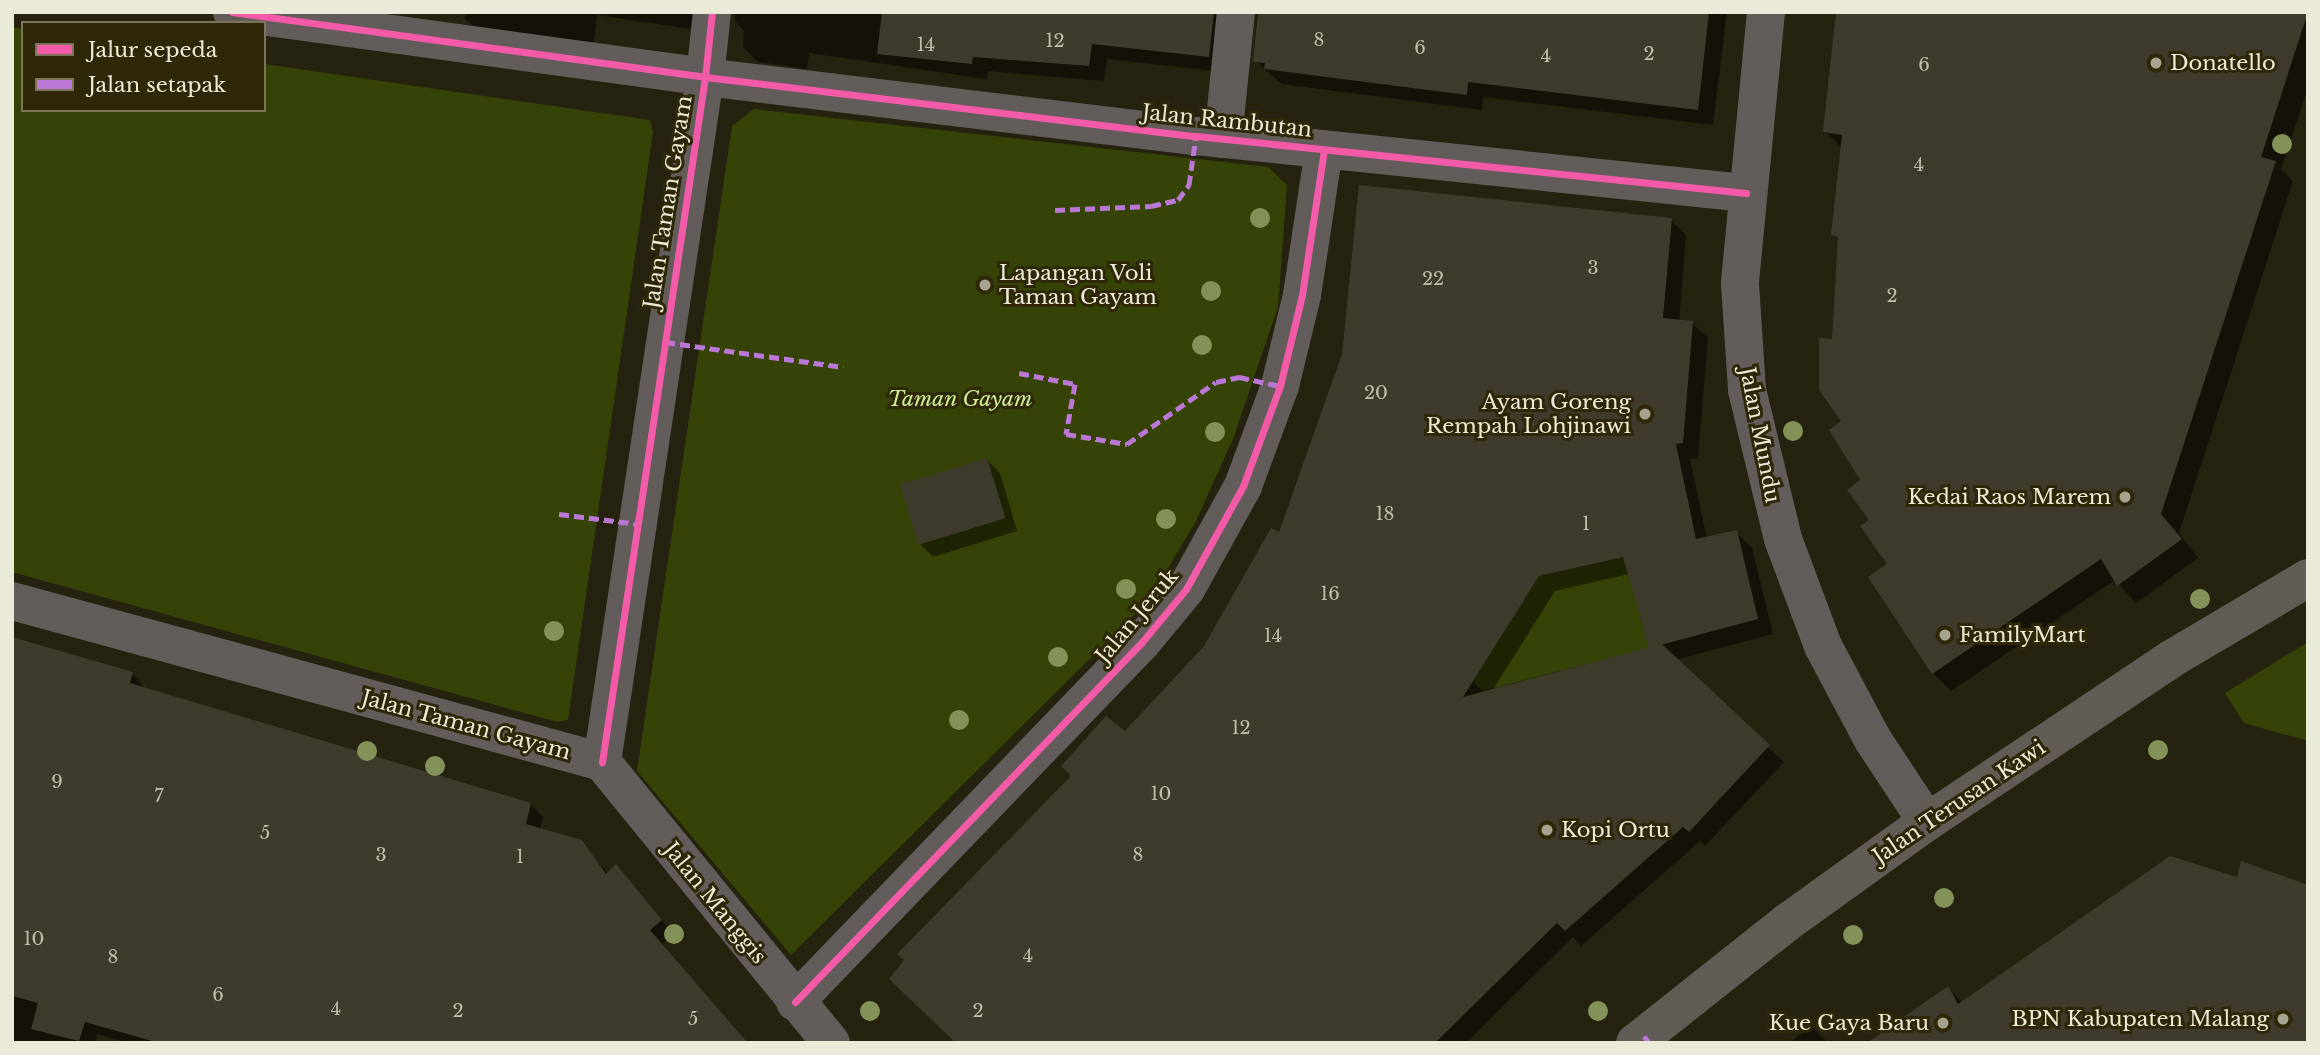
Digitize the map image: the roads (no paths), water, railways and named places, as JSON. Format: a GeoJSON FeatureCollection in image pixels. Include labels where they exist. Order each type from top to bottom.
{"type":"FeatureCollection","features":[{"type":"Feature","properties":{"kind":"main road","name":"Jalan Terusan Kawi"},"geometry":{"type":"LineString","coordinates":[[1635,1043],[1789,921],[1927,822],[2171,659],[2304,576]]}},
{"type":"Feature","properties":{"kind":"street","name":"Jalan Taman Gayam"},"geometry":{"type":"LineString","coordinates":[[12,601],[602,762],[705,77],[232,12]]}},
{"type":"Feature","properties":{"kind":"street"},"geometry":{"type":"LineString","coordinates":[[705,77],[712,12]]}},
{"type":"Feature","properties":{"kind":"street"},"geometry":{"type":"LineString","coordinates":[[1223,139],[1236,12]]}},
{"type":"Feature","properties":{"kind":"street","name":"Jalan Mundu"},"geometry":{"type":"LineString","coordinates":[[1766,12],[1746,193],[1740,284],[1747,390],[1783,540],[1823,646],[1873,740],[1927,822]]}},
{"type":"Feature","properties":{"kind":"street","name":"Jalan Rambutan"},"geometry":{"type":"LineString","coordinates":[[705,77],[1223,139],[1746,193]]}},
{"type":"Feature","properties":{"kind":"street","name":"Jalan Jeruk"},"geometry":{"type":"LineString","coordinates":[[795,1002],[1142,642],[1186,589],[1243,486],[1280,386],[1302,295],[1324,150]]}},
{"type":"Feature","properties":{"kind":"street","name":"Jalan Manggis"},"geometry":{"type":"LineString","coordinates":[[602,762],[831,1043]]}},
{"type":"Feature","properties":{"kind":"place","name":"Donatello"},"geometry":{"type":"Point","coordinates":[2156,63]}},
{"type":"Feature","properties":{"kind":"place","name":"Lapangan Voli Taman Gayam"},"geometry":{"type":"Point","coordinates":[985,285]}},
{"type":"Feature","properties":{"kind":"place","name":"Ayam Goreng Rempah Lohjinawi"},"geometry":{"type":"Point","coordinates":[1645,414]}},
{"type":"Feature","properties":{"kind":"place","name":"Kedai Raos Marem"},"geometry":{"type":"Point","coordinates":[2125,497]}},
{"type":"Feature","properties":{"kind":"place","name":"FamilyMart"},"geometry":{"type":"Point","coordinates":[1945,635]}},
{"type":"Feature","properties":{"kind":"place","name":"Kopi Ortu"},"geometry":{"type":"Point","coordinates":[1547,830]}},
{"type":"Feature","properties":{"kind":"place","name":"BPN Kabupaten Malang"},"geometry":{"type":"Point","coordinates":[2283,1019]}},
{"type":"Feature","properties":{"kind":"place","name":"Kue Gaya Baru"},"geometry":{"type":"Point","coordinates":[1943,1023]}},
{"type":"Feature","properties":{"kind":"park label","name":"Taman Gayam"},"geometry":{"type":"Point","coordinates":[960,399]}}]}
